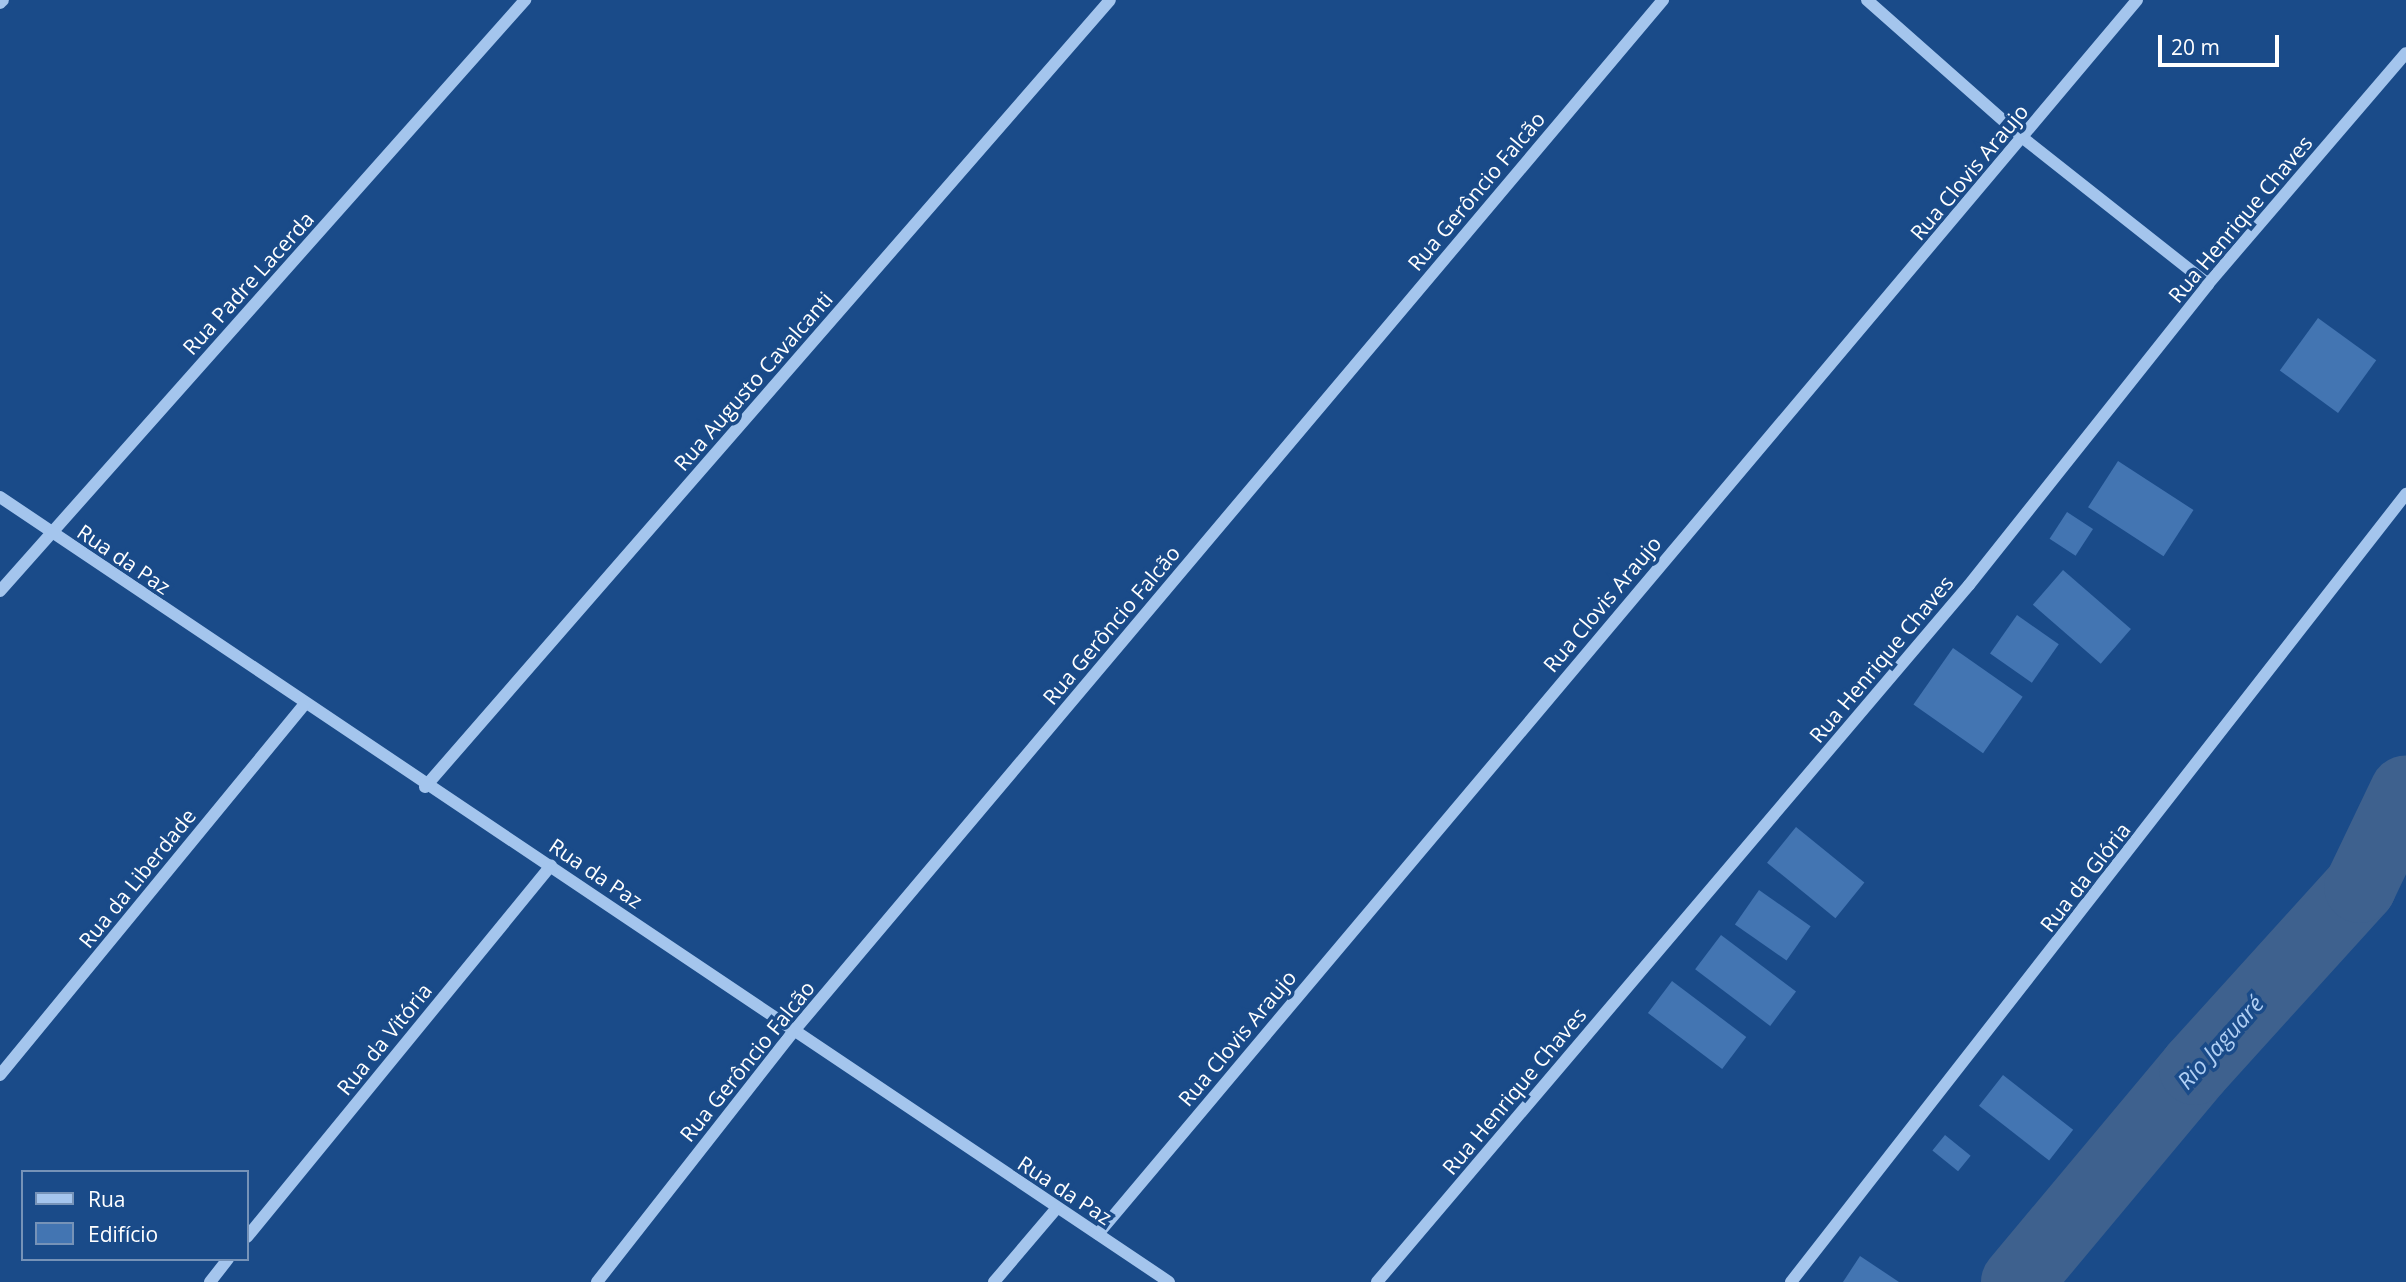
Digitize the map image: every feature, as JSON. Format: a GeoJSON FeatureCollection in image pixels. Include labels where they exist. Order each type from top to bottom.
{"type":"FeatureCollection","features":[{"type":"Feature","properties":{"kind":"street","name":"Rua Padre Lacerda"},"geometry":{"type":"LineString","coordinates":[[0,591],[525,0]]}},
{"type":"Feature","properties":{"kind":"street","name":"Rua Augusto Cavalcanti"},"geometry":{"type":"LineString","coordinates":[[425,787],[1110,0]]}},
{"type":"Feature","properties":{"kind":"street","name":"Rua Gerôncio Falcão"},"geometry":{"type":"LineString","coordinates":[[597,1282],[793,1031],[1663,0]]}},
{"type":"Feature","properties":{"kind":"street"},"geometry":{"type":"LineString","coordinates":[[1867,0],[2023,138],[2208,284]]}},
{"type":"Feature","properties":{"kind":"street","name":"Rua Clovis Araujo"},"geometry":{"type":"LineString","coordinates":[[1098,1234],[2137,0]]}},
{"type":"Feature","properties":{"kind":"street","name":"Rua Henrique Chaves"},"geometry":{"type":"LineString","coordinates":[[1377,1282],[1969,585],[2208,284],[2405,55]]}},
{"type":"Feature","properties":{"kind":"street","name":"Rua da Glória"},"geometry":{"type":"LineString","coordinates":[[1791,1282],[2406,494]]}},
{"type":"Feature","properties":{"kind":"street","name":"Rua da Paz"},"geometry":{"type":"LineString","coordinates":[[0,497],[425,787],[551,866],[1056,1209],[1169,1282]]}},
{"type":"Feature","properties":{"kind":"street","name":"Rua da Liberdade"},"geometry":{"type":"LineString","coordinates":[[0,1075],[304,705]]}},
{"type":"Feature","properties":{"kind":"street","name":"Rua da Vitória"},"geometry":{"type":"LineString","coordinates":[[248,1236],[551,866]]}},
{"type":"Feature","properties":{"kind":"street"},"geometry":{"type":"LineString","coordinates":[[994,1282],[1056,1209]]}},
{"type":"Feature","properties":{"kind":"street"},"geometry":{"type":"LineString","coordinates":[[210,1282],[226,1261]]}},
{"type":"Feature","properties":{"kind":"building"},"geometry":{"type":"Polygon","coordinates":[[[2318,318],[2376,360],[2338,413],[2280,371],[2318,318]]]}},
{"type":"Feature","properties":{"kind":"building"},"geometry":{"type":"Polygon","coordinates":[[[2118,461],[2193,510],[2164,556],[2088,507],[2118,461]]]}},
{"type":"Feature","properties":{"kind":"building"},"geometry":{"type":"Polygon","coordinates":[[[2067,512],[2093,529],[2076,556],[2050,539],[2067,512]]]}},
{"type":"Feature","properties":{"kind":"building"},"geometry":{"type":"Polygon","coordinates":[[[2063,570],[2131,629],[2101,664],[2033,605],[2063,570]]]}},
{"type":"Feature","properties":{"kind":"building"},"geometry":{"type":"Polygon","coordinates":[[[2017,615],[2059,644],[2032,683],[1990,654],[2017,615]]]}},
{"type":"Feature","properties":{"kind":"building"},"geometry":{"type":"Polygon","coordinates":[[[1953,648],[2023,697],[1983,753],[1913,705],[1953,648]]]}},
{"type":"Feature","properties":{"kind":"building"},"geometry":{"type":"Polygon","coordinates":[[[1796,827],[1864,882],[1835,918],[1767,863],[1796,827]]]}},
{"type":"Feature","properties":{"kind":"building"},"geometry":{"type":"Polygon","coordinates":[[[1759,890],[1811,926],[1787,961],[1735,924],[1759,890]]]}},
{"type":"Feature","properties":{"kind":"building"},"geometry":{"type":"Polygon","coordinates":[[[1721,935],[1796,992],[1770,1026],[1695,969],[1721,935]]]}},
{"type":"Feature","properties":{"kind":"building"},"geometry":{"type":"Polygon","coordinates":[[[1672,981],[1746,1037],[1722,1069],[1648,1013],[1672,981]]]}},
{"type":"Feature","properties":{"kind":"building"},"geometry":{"type":"Polygon","coordinates":[[[2003,1075],[2073,1130],[2049,1161],[1979,1106],[2003,1075]]]}},
{"type":"Feature","properties":{"kind":"building"},"geometry":{"type":"Polygon","coordinates":[[[1945,1135],[1971,1156],[1958,1171],[1932,1151],[1945,1135]]]}},
{"type":"Feature","properties":{"kind":"building"},"geometry":{"type":"Polygon","coordinates":[[[1860,1256],[1899,1282],[1843,1282],[1860,1256]]]}},
{"type":"Feature","properties":{"kind":"waterway","name":"Rio Jaguaré"},"geometry":{"type":"LineString","coordinates":[[2017,1282],[2195,1069],[2360,887],[2406,791]]}}]}
